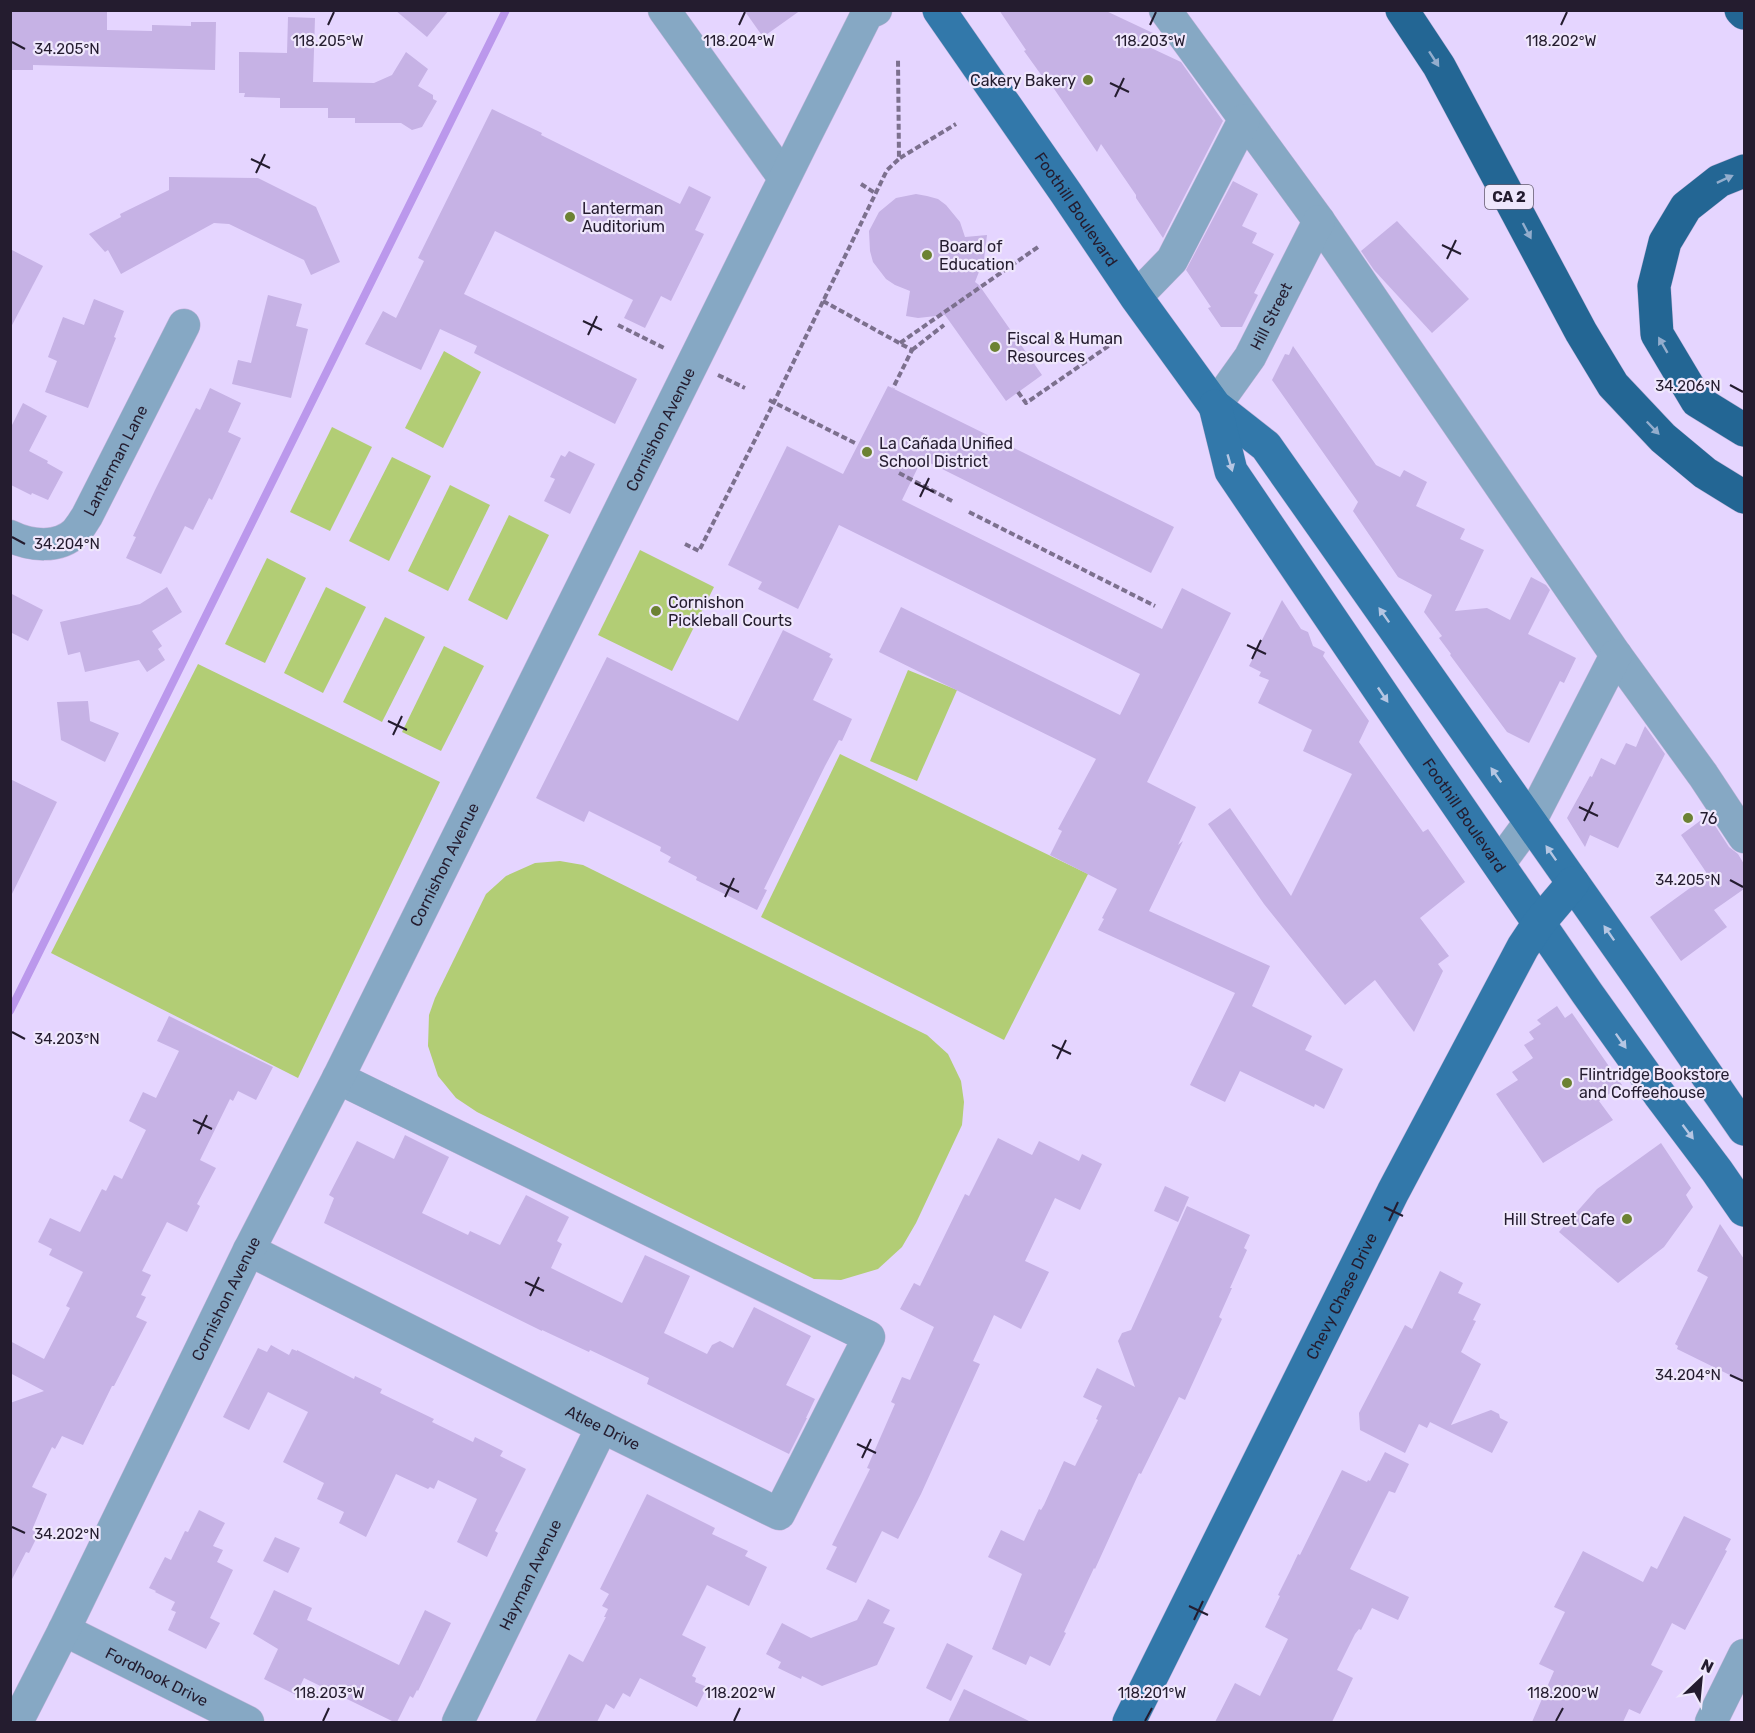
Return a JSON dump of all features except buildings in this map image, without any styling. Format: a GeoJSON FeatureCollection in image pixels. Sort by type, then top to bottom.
{"type":"FeatureCollection","features":[{"type":"Feature","properties":{"kind":"highway","name":"CA 2"},"geometry":{"type":"LineString","coordinates":[[1402,10],[1439,66],[1581,332],[1613,386],[1663,438],[1705,472],[1744,497]]}},
{"type":"Feature","properties":{"kind":"highway"},"geometry":{"type":"LineString","coordinates":[[1744,171],[1719,181],[1686,207],[1665,242],[1654,286],[1657,334],[1696,401],[1744,430]]}},
{"type":"Feature","properties":{"kind":"main road","name":"Foothill Boulevard"},"geometry":{"type":"LineString","coordinates":[[939,10],[1060,183],[1136,297],[1215,406],[1266,446],[1744,1129]]}},
{"type":"Feature","properties":{"kind":"main road","name":"Foothill Boulevard"},"geometry":{"type":"LineString","coordinates":[[1215,406],[1231,471],[1539,923],[1744,1210]]}},
{"type":"Feature","properties":{"kind":"main road","name":"Chevy Chase Drive"},"geometry":{"type":"LineString","coordinates":[[1129,1722],[1393,1192],[1523,947],[1539,923],[1573,883]]}},
{"type":"Feature","properties":{"kind":"main road"},"geometry":{"type":"LineString","coordinates":[[1717,1170],[1744,1142]]}},
{"type":"Feature","properties":{"kind":"street"},"geometry":{"type":"LineString","coordinates":[[664,10],[784,178]]}},
{"type":"Feature","properties":{"kind":"street","name":"Cornishon Avenue"},"geometry":{"type":"LineString","coordinates":[[17,1722],[249,1250],[338,1078],[784,178],[867,14],[876,10]]}},
{"type":"Feature","properties":{"kind":"street"},"geometry":{"type":"LineString","coordinates":[[1165,10],[1318,220],[1616,656],[1703,775],[1744,837]]}},
{"type":"Feature","properties":{"kind":"street"},"geometry":{"type":"LineString","coordinates":[[1136,297],[1172,260],[1245,120]]}},
{"type":"Feature","properties":{"kind":"street","name":"Hill Street"},"geometry":{"type":"LineString","coordinates":[[1215,406],[1250,357],[1318,220]]}},
{"type":"Feature","properties":{"kind":"street","name":"Lanterman Lane"},"geometry":{"type":"LineString","coordinates":[[10,536],[37,544],[48,544],[59,542],[75,532],[87,516],[184,325]]}},
{"type":"Feature","properties":{"kind":"street"},"geometry":{"type":"LineString","coordinates":[[1499,864],[1530,822],[1616,656]]}},
{"type":"Feature","properties":{"kind":"street","name":"Atlee Drive"},"geometry":{"type":"LineString","coordinates":[[249,1250],[779,1514],[869,1337],[338,1078]]}},
{"type":"Feature","properties":{"kind":"street","name":"Hayman Avenue"},"geometry":{"type":"LineString","coordinates":[[458,1722],[602,1427]]}},
{"type":"Feature","properties":{"kind":"street","name":"Fordhook Drive"},"geometry":{"type":"LineString","coordinates":[[64,1630],[248,1722]]}},
{"type":"Feature","properties":{"kind":"street"},"geometry":{"type":"LineString","coordinates":[[1711,1722],[1744,1655]]}},
{"type":"Feature","properties":{"kind":"path"},"geometry":{"type":"LineString","coordinates":[[898,59],[899,159]]}},
{"type":"Feature","properties":{"kind":"path"},"geometry":{"type":"LineString","coordinates":[[685,544],[699,551],[771,401],[887,170],[899,159],[956,124]]}},
{"type":"Feature","properties":{"kind":"path"},"geometry":{"type":"LineString","coordinates":[[861,184],[876,193]]}},
{"type":"Feature","properties":{"kind":"path"},"geometry":{"type":"LineString","coordinates":[[900,344],[1038,247]]}},
{"type":"Feature","properties":{"kind":"path"},"geometry":{"type":"LineString","coordinates":[[823,301],[912,350]]}},
{"type":"Feature","properties":{"kind":"path"},"geometry":{"type":"LineString","coordinates":[[618,325],[664,348]]}},
{"type":"Feature","properties":{"kind":"path"},"geometry":{"type":"LineString","coordinates":[[893,388],[912,350],[944,325]]}},
{"type":"Feature","properties":{"kind":"path"},"geometry":{"type":"LineString","coordinates":[[1018,392],[1026,403],[1110,345]]}},
{"type":"Feature","properties":{"kind":"path"},"geometry":{"type":"LineString","coordinates":[[712,372],[746,388]]}},
{"type":"Feature","properties":{"kind":"path"},"geometry":{"type":"LineString","coordinates":[[771,401],[858,444]]}},
{"type":"Feature","properties":{"kind":"path"},"geometry":{"type":"LineString","coordinates":[[899,472],[954,502]]}},
{"type":"Feature","properties":{"kind":"path"},"geometry":{"type":"LineString","coordinates":[[969,512],[1155,606]]}},
{"type":"Feature","properties":{"kind":"green space"},"geometry":{"type":"Polygon","coordinates":[[[444,351],[481,372],[443,448],[405,428],[444,351]]]}},
{"type":"Feature","properties":{"kind":"green space"},"geometry":{"type":"Polygon","coordinates":[[[332,427],[372,447],[330,531],[290,512],[332,427]]]}},
{"type":"Feature","properties":{"kind":"green space"},"geometry":{"type":"Polygon","coordinates":[[[392,457],[431,476],[389,561],[349,541],[392,457]]]}},
{"type":"Feature","properties":{"kind":"green space"},"geometry":{"type":"Polygon","coordinates":[[[450,485],[490,505],[448,591],[408,571],[450,485]]]}},
{"type":"Feature","properties":{"kind":"green space"},"geometry":{"type":"Polygon","coordinates":[[[509,515],[549,535],[507,620],[468,600],[509,515]]]}},
{"type":"Feature","properties":{"kind":"green space","name":"Cornishon Pickleball Courts"},"geometry":{"type":"Polygon","coordinates":[[[640,550],[714,587],[672,671],[598,635],[640,550]]]}},
{"type":"Feature","properties":{"kind":"green space"},"geometry":{"type":"Polygon","coordinates":[[[267,558],[306,578],[265,663],[225,644],[267,558]]]}},
{"type":"Feature","properties":{"kind":"green space"},"geometry":{"type":"Polygon","coordinates":[[[326,587],[366,607],[323,693],[284,673],[326,587]]]}},
{"type":"Feature","properties":{"kind":"green space"},"geometry":{"type":"Polygon","coordinates":[[[385,617],[425,637],[382,722],[343,702],[385,617]]]}},
{"type":"Feature","properties":{"kind":"green space"},"geometry":{"type":"Polygon","coordinates":[[[444,646],[484,666],[441,751],[402,732],[444,646]]]}},
{"type":"Feature","properties":{"kind":"green space"},"geometry":{"type":"Polygon","coordinates":[[[198,664],[440,782],[298,1078],[51,953],[198,664]]]}},
{"type":"Feature","properties":{"kind":"green space"},"geometry":{"type":"Polygon","coordinates":[[[908,670],[957,690],[917,781],[870,761],[908,670]]]}},
{"type":"Feature","properties":{"kind":"green space"},"geometry":{"type":"Polygon","coordinates":[[[840,754],[1088,874],[1004,1040],[761,917],[840,754]]]}},
{"type":"Feature","properties":{"kind":"green space"},"geometry":{"type":"Polygon","coordinates":[[[560,861],[583,865],[927,1035],[948,1054],[961,1081],[964,1102],[962,1125],[916,1223],[902,1247],[878,1269],[841,1280],[814,1279],[477,1112],[456,1098],[438,1076],[428,1046],[429,1015],[435,998],[486,894],[506,876],[535,863],[560,861]]]}},
{"type":"Feature","properties":{"kind":"waterway"},"geometry":{"type":"LineString","coordinates":[[10,1011],[506,10]]}},
{"type":"Feature","properties":{"kind":"place","name":"Cakery Bakery"},"geometry":{"type":"Point","coordinates":[1088,80]}},
{"type":"Feature","properties":{"kind":"place","name":"Lanterman Auditorium"},"geometry":{"type":"Point","coordinates":[570,217]}},
{"type":"Feature","properties":{"kind":"place","name":"Board of Education"},"geometry":{"type":"Point","coordinates":[927,255]}},
{"type":"Feature","properties":{"kind":"place","name":"Fiscal & Human Resources"},"geometry":{"type":"Point","coordinates":[995,347]}},
{"type":"Feature","properties":{"kind":"place","name":"La Cañada Unified School District"},"geometry":{"type":"Point","coordinates":[867,452]}},
{"type":"Feature","properties":{"kind":"place","name":"Cornishon Pickleball Courts"},"geometry":{"type":"Point","coordinates":[656,611]}},
{"type":"Feature","properties":{"kind":"place","name":"76"},"geometry":{"type":"Point","coordinates":[1688,818]}},
{"type":"Feature","properties":{"kind":"place","name":"Flintridge Bookstore and Coffeehouse"},"geometry":{"type":"Point","coordinates":[1567,1083]}},
{"type":"Feature","properties":{"kind":"place","name":"Hill Street Cafe"},"geometry":{"type":"Point","coordinates":[1627,1219]}}]}
